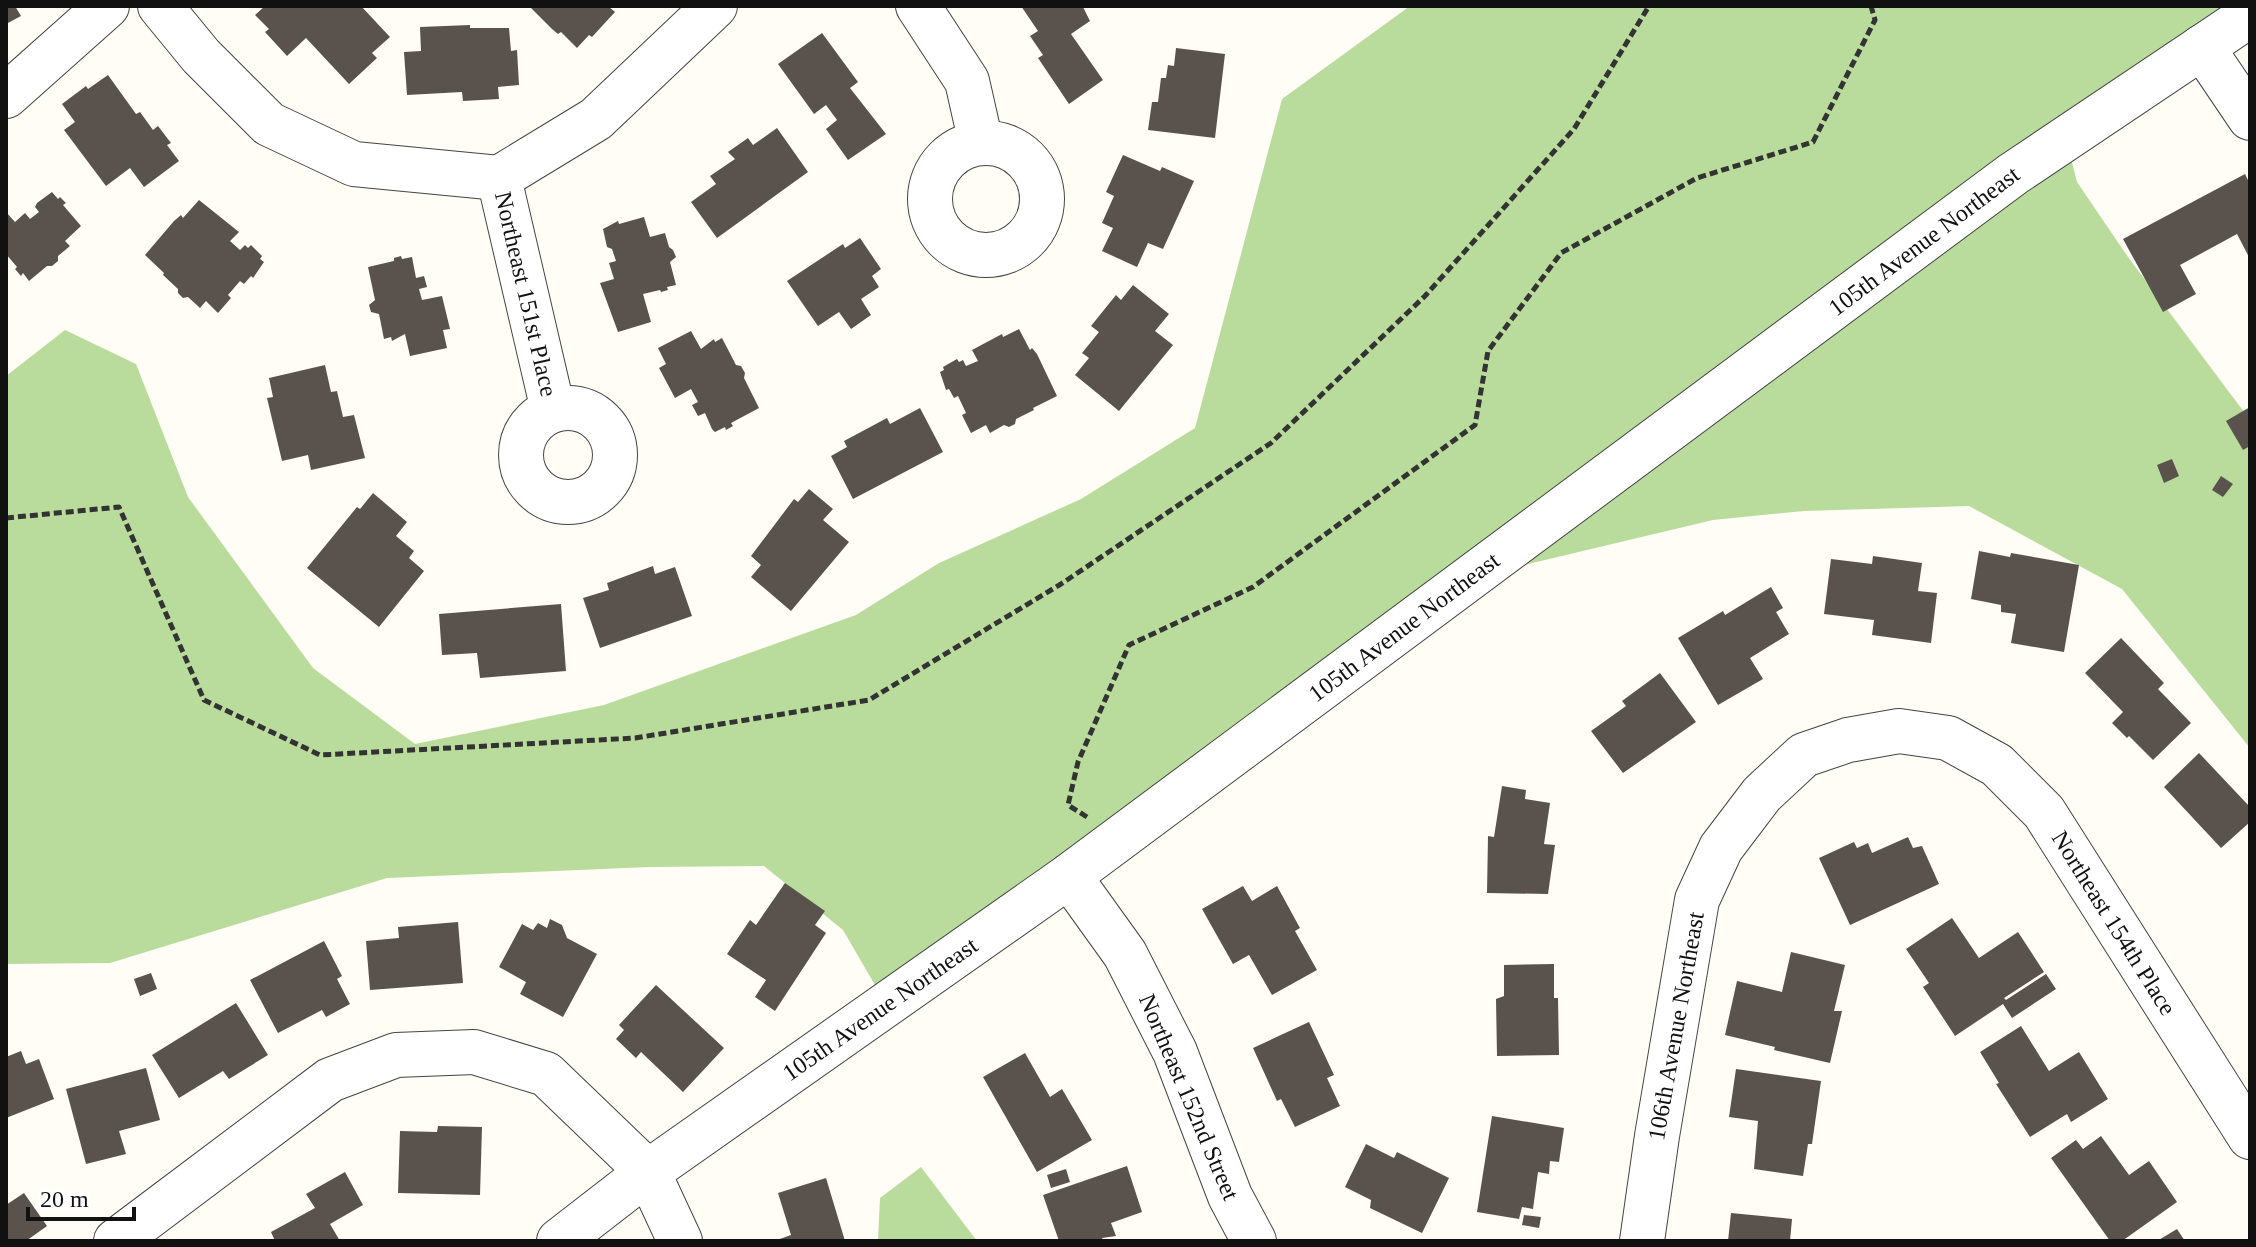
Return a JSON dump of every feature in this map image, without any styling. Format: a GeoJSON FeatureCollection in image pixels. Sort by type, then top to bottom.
{"type":"FeatureCollection","features":[{"type":"Feature","properties":{"kind":"street"},"geometry":{"type":"LineString","coordinates":[[6,96],[107,6]]}},
{"type":"Feature","properties":{"kind":"street"},"geometry":{"type":"LineString","coordinates":[[160,6],[201,56],[269,124],[354,164],[499,178],[596,119],[715,6]]}},
{"type":"Feature","properties":{"kind":"street"},"geometry":{"type":"LineString","coordinates":[[918,6],[967,81],[981,143]]}},
{"type":"Feature","properties":{"kind":"street","name":"105th Avenue Northeast"},"geometry":{"type":"LineString","coordinates":[[559,1241],[648,1172],[1069,876],[2013,174],[2250,15]]}},
{"type":"Feature","properties":{"kind":"street"},"geometry":{"type":"LineString","coordinates":[[2202,47],[2250,118]]}},
{"type":"Feature","properties":{"kind":"street","name":"Northeast 151st Place"},"geometry":{"type":"LineString","coordinates":[[499,178],[553,410]]}},
{"type":"Feature","properties":{"kind":"street","name":"106th Avenue Northeast"},"geometry":{"type":"LineString","coordinates":[[1642,1241],[1697,900],[1721,848],[1762,794],[1804,755],[1848,740],[1899,731],[1948,738]]}},
{"type":"Feature","properties":{"kind":"street","name":"Northeast 154th Place"},"geometry":{"type":"LineString","coordinates":[[1948,738],[1997,765],[2044,812],[2250,1137]]}},
{"type":"Feature","properties":{"kind":"street","name":"Northeast 152nd Street"},"geometry":{"type":"LineString","coordinates":[[1069,876],[1125,954],[1140,982],[1175,1052],[1230,1196],[1254,1241]]}},
{"type":"Feature","properties":{"kind":"street"},"geometry":{"type":"LineString","coordinates":[[116,1241],[330,1080],[396,1055],[474,1052],[546,1074],[648,1172],[680,1241]]}},
{"type":"Feature","properties":{"kind":"path"},"geometry":{"type":"LineString","coordinates":[[6,518],[119,507],[204,700],[320,755],[635,738],[869,700],[1061,584],[1271,443],[1425,296],[1574,129],[1649,6]]}},
{"type":"Feature","properties":{"kind":"path"},"geometry":{"type":"LineString","coordinates":[[1120,838],[1068,805],[1078,762],[1129,645],[1253,587],[1475,425],[1488,351],[1561,253],[1697,178],[1813,142],[1875,20],[1871,6]]}},
{"type":"Feature","properties":{"kind":"green space"},"geometry":{"type":"Polygon","coordinates":[[[1410,6],[2250,6],[2066,139],[2077,182],[2128,257],[2250,420],[2250,748],[2122,589],[1969,506],[1804,511],[1713,520],[1470,578],[886,1004],[843,930],[764,866],[649,867],[387,878],[110,963],[6,964],[6,376],[65,330],[136,364],[188,497],[313,668],[415,744],[604,705],[856,615],[939,563],[1081,499],[1195,428],[1282,99],[1410,6]]]}},
{"type":"Feature","properties":{"kind":"green space"},"geometry":{"type":"Polygon","coordinates":[[[921,1167],[977,1241],[878,1241],[880,1198],[921,1167]]]}},
{"type":"Feature","properties":{"kind":"building"},"geometry":{"type":"Polygon","coordinates":[[[6,6],[15,6],[21,16],[6,24],[6,6]]]}},
{"type":"Feature","properties":{"kind":"building"},"geometry":{"type":"Polygon","coordinates":[[[265,6],[361,6],[390,37],[372,53],[377,58],[349,84],[306,38],[287,56],[265,32],[269,29],[255,15],[265,6]]]}},
{"type":"Feature","properties":{"kind":"building"},"geometry":{"type":"Polygon","coordinates":[[[529,6],[608,6],[615,12],[577,48],[529,6]]]}},
{"type":"Feature","properties":{"kind":"building"},"geometry":{"type":"Polygon","coordinates":[[[1021,6],[1083,7],[1090,21],[1071,34],[1103,80],[1069,104],[1038,58],[1043,55],[1030,36],[1038,31],[1021,6]]]}},
{"type":"Feature","properties":{"kind":"building"},"geometry":{"type":"Polygon","coordinates":[[[470,25],[470,28],[509,28],[511,51],[517,50],[519,85],[498,87],[499,99],[463,101],[462,92],[407,95],[404,52],[421,51],[420,27],[470,25]]]}},
{"type":"Feature","properties":{"kind":"building"},"geometry":{"type":"Polygon","coordinates":[[[822,33],[858,82],[850,88],[886,134],[848,160],[826,129],[837,120],[826,105],[814,114],[778,64],[822,33]]]}},
{"type":"Feature","properties":{"kind":"building"},"geometry":{"type":"Polygon","coordinates":[[[1176,48],[1225,54],[1215,138],[1148,130],[1152,102],[1158,102],[1161,78],[1166,78],[1168,65],[1174,66],[1176,48]]]}},
{"type":"Feature","properties":{"kind":"building"},"geometry":{"type":"Polygon","coordinates":[[[108,75],[136,114],[140,112],[153,130],[158,126],[171,143],[167,145],[179,161],[144,187],[130,168],[106,186],[64,130],[75,122],[62,104],[86,86],[88,89],[108,75]]]}},
{"type":"Feature","properties":{"kind":"building"},"geometry":{"type":"Polygon","coordinates":[[[777,128],[808,172],[717,238],[691,202],[716,184],[710,176],[735,159],[728,152],[748,138],[753,145],[777,128]]]}},
{"type":"Feature","properties":{"kind":"building"},"geometry":{"type":"Polygon","coordinates":[[[1123,155],[1194,181],[1163,249],[1148,243],[1137,267],[1102,251],[1113,228],[1102,223],[1114,196],[1106,192],[1123,155]]]}},
{"type":"Feature","properties":{"kind":"building"},"geometry":{"type":"Polygon","coordinates":[[[2245,174],[2250,184],[2250,259],[2237,234],[2180,265],[2196,294],[2163,312],[2123,239],[2245,174]]]}},
{"type":"Feature","properties":{"kind":"building"},"geometry":{"type":"Polygon","coordinates":[[[52,192],[66,203],[63,205],[81,226],[65,241],[70,246],[58,256],[58,261],[29,281],[15,269],[17,267],[6,254],[6,212],[15,222],[25,213],[30,219],[39,212],[35,207],[37,203],[52,192]]]}},
{"type":"Feature","properties":{"kind":"building"},"geometry":{"type":"Polygon","coordinates":[[[199,200],[239,232],[230,241],[240,250],[245,245],[248,248],[251,245],[264,262],[253,278],[251,276],[244,284],[240,281],[218,313],[206,301],[200,308],[188,297],[183,298],[145,255],[174,221],[181,215],[183,218],[199,200]]]}},
{"type":"Feature","properties":{"kind":"building"},"geometry":{"type":"Polygon","coordinates":[[[644,217],[650,237],[665,233],[673,250],[676,257],[670,262],[676,285],[661,292],[643,294],[651,322],[618,332],[600,283],[614,279],[609,263],[616,261],[612,249],[607,247],[603,229],[618,221],[619,224],[644,217]]]}},
{"type":"Feature","properties":{"kind":"building"},"geometry":{"type":"Polygon","coordinates":[[[860,238],[881,269],[872,276],[879,287],[861,299],[871,315],[851,329],[839,312],[818,326],[787,281],[843,244],[845,248],[860,238]]]}},
{"type":"Feature","properties":{"kind":"building"},"geometry":{"type":"Polygon","coordinates":[[[401,256],[402,259],[412,257],[416,278],[424,276],[427,287],[419,289],[422,300],[442,296],[450,329],[443,330],[447,348],[410,356],[405,334],[392,341],[391,337],[384,339],[379,314],[371,312],[369,305],[375,300],[368,267],[394,261],[394,258],[401,256]]]}},
{"type":"Feature","properties":{"kind":"building"},"geometry":{"type":"Polygon","coordinates":[[[1133,285],[1169,314],[1155,331],[1173,345],[1119,411],[1075,375],[1089,358],[1082,353],[1099,332],[1091,326],[1116,295],[1121,300],[1133,285]]]}},
{"type":"Feature","properties":{"kind":"building"},"geometry":{"type":"Polygon","coordinates":[[[1019,329],[1030,350],[1032,348],[1037,354],[1057,396],[1033,408],[1009,427],[1004,425],[990,433],[986,425],[971,433],[962,415],[966,413],[958,396],[954,398],[949,389],[946,390],[940,372],[957,359],[959,362],[963,360],[966,366],[978,361],[972,350],[1019,329]]]}},
{"type":"Feature","properties":{"kind":"building"},"geometry":{"type":"Polygon","coordinates":[[[691,331],[701,349],[714,339],[715,342],[722,338],[736,365],[741,366],[745,373],[744,378],[759,408],[731,423],[733,426],[726,430],[725,427],[715,432],[705,413],[698,416],[692,405],[698,402],[691,389],[675,398],[659,368],[666,364],[658,348],[691,331]]]}},
{"type":"Feature","properties":{"kind":"building"},"geometry":{"type":"Polygon","coordinates":[[[325,365],[331,392],[337,391],[343,417],[354,415],[365,458],[311,470],[308,455],[282,461],[267,398],[273,397],[269,378],[325,365]]]}},
{"type":"Feature","properties":{"kind":"building"},"geometry":{"type":"Polygon","coordinates":[[[2250,407],[2250,446],[2243,450],[2226,421],[2250,407]]]}},
{"type":"Feature","properties":{"kind":"building"},"geometry":{"type":"Polygon","coordinates":[[[920,408],[943,452],[853,499],[831,456],[847,447],[844,441],[887,418],[890,424],[920,408]]]}},
{"type":"Feature","properties":{"kind":"building"},"geometry":{"type":"Polygon","coordinates":[[[2172,459],[2179,476],[2164,483],[2157,465],[2172,459]]]}},
{"type":"Feature","properties":{"kind":"building"},"geometry":{"type":"Polygon","coordinates":[[[2221,476],[2233,484],[2223,497],[2212,490],[2221,476]]]}},
{"type":"Feature","properties":{"kind":"building"},"geometry":{"type":"Polygon","coordinates":[[[809,489],[833,509],[823,520],[849,542],[791,611],[751,577],[761,565],[751,556],[794,499],[798,502],[809,489]]]}},
{"type":"Feature","properties":{"kind":"building"},"geometry":{"type":"Polygon","coordinates":[[[373,493],[407,522],[396,536],[414,551],[409,558],[424,571],[379,627],[307,568],[357,507],[360,509],[373,493]]]}},
{"type":"Feature","properties":{"kind":"building"},"geometry":{"type":"Polygon","coordinates":[[[1979,551],[2010,557],[2011,553],[2079,565],[2064,652],[2011,643],[2016,614],[2001,612],[2001,605],[1971,599],[1979,551]]]}},
{"type":"Feature","properties":{"kind":"building"},"geometry":{"type":"Polygon","coordinates":[[[1873,556],[1922,563],[1918,591],[1937,593],[1931,643],[1872,635],[1874,620],[1824,614],[1831,559],[1872,564],[1873,556]]]}},
{"type":"Feature","properties":{"kind":"building"},"geometry":{"type":"Polygon","coordinates":[[[653,566],[655,574],[675,567],[692,616],[600,648],[583,598],[609,590],[607,583],[653,566]]]}},
{"type":"Feature","properties":{"kind":"building"},"geometry":{"type":"Polygon","coordinates":[[[1771,587],[1783,608],[1776,612],[1789,634],[1750,658],[1763,679],[1718,705],[1678,638],[1723,611],[1725,615],[1771,587]]]}},
{"type":"Feature","properties":{"kind":"building"},"geometry":{"type":"Polygon","coordinates":[[[561,604],[566,671],[480,678],[477,653],[442,655],[439,614],[561,604]]]}},
{"type":"Feature","properties":{"kind":"building"},"geometry":{"type":"Polygon","coordinates":[[[2121,638],[2164,683],[2158,689],[2191,723],[2153,760],[2112,723],[2123,712],[2085,673],[2121,638]]]}},
{"type":"Feature","properties":{"kind":"building"},"geometry":{"type":"Polygon","coordinates":[[[1660,673],[1696,722],[1623,773],[1591,731],[1626,706],[1622,701],[1660,673]]]}},
{"type":"Feature","properties":{"kind":"building"},"geometry":{"type":"Polygon","coordinates":[[[2199,753],[2250,807],[2250,822],[2221,848],[2164,787],[2199,753]]]}},
{"type":"Feature","properties":{"kind":"building"},"geometry":{"type":"Polygon","coordinates":[[[1502,786],[1526,790],[1525,799],[1550,803],[1544,844],[1555,845],[1548,894],[1487,893],[1488,836],[1494,837],[1502,786]]]}},
{"type":"Feature","properties":{"kind":"building"},"geometry":{"type":"Polygon","coordinates":[[[1908,837],[1913,848],[1922,846],[1939,884],[1850,925],[1819,858],[1854,842],[1857,848],[1868,843],[1872,853],[1908,837]]]}},
{"type":"Feature","properties":{"kind":"building"},"geometry":{"type":"Polygon","coordinates":[[[785,883],[825,911],[815,925],[826,933],[775,1011],[755,997],[766,980],[727,954],[750,920],[756,925],[785,883]]]}},
{"type":"Feature","properties":{"kind":"building"},"geometry":{"type":"Polygon","coordinates":[[[1243,886],[1252,901],[1277,886],[1300,928],[1295,931],[1317,970],[1272,995],[1249,955],[1233,964],[1202,909],[1243,886]]]}},
{"type":"Feature","properties":{"kind":"building"},"geometry":{"type":"Polygon","coordinates":[[[1952,918],[1979,958],[2018,932],[2044,972],[2004,998],[2006,1000],[2046,974],[2056,989],[2012,1018],[2003,1004],[1955,1036],[1923,987],[1929,983],[1906,949],[1952,918]]]}},
{"type":"Feature","properties":{"kind":"building"},"geometry":{"type":"Polygon","coordinates":[[[550,919],[562,925],[567,938],[597,954],[563,1017],[520,994],[526,982],[499,967],[522,924],[533,930],[538,923],[547,928],[550,919]]]}},
{"type":"Feature","properties":{"kind":"building"},"geometry":{"type":"Polygon","coordinates":[[[458,922],[463,983],[370,990],[366,941],[399,938],[398,927],[458,922]]]}},
{"type":"Feature","properties":{"kind":"building"},"geometry":{"type":"Polygon","coordinates":[[[324,941],[342,976],[337,979],[350,1004],[326,1017],[322,1010],[278,1033],[250,980],[324,941]]]}},
{"type":"Feature","properties":{"kind":"building"},"geometry":{"type":"Polygon","coordinates":[[[1791,952],[1845,965],[1834,1011],[1842,1011],[1830,1063],[1725,1035],[1737,981],[1782,992],[1791,952]]]}},
{"type":"Feature","properties":{"kind":"building"},"geometry":{"type":"Polygon","coordinates":[[[1554,964],[1559,1055],[1497,1056],[1496,999],[1504,996],[1504,965],[1554,964]]]}},
{"type":"Feature","properties":{"kind":"building"},"geometry":{"type":"Polygon","coordinates":[[[151,973],[157,989],[140,996],[134,979],[151,973]]]}},
{"type":"Feature","properties":{"kind":"building"},"geometry":{"type":"Polygon","coordinates":[[[656,985],[724,1048],[683,1092],[641,1052],[636,1058],[616,1039],[624,1030],[619,1025],[656,985]]]}},
{"type":"Feature","properties":{"kind":"building"},"geometry":{"type":"Polygon","coordinates":[[[236,1003],[268,1055],[229,1079],[223,1071],[179,1098],[152,1055],[236,1003]]]}},
{"type":"Feature","properties":{"kind":"building"},"geometry":{"type":"Polygon","coordinates":[[[1309,1022],[1334,1075],[1327,1078],[1340,1106],[1295,1127],[1281,1099],[1277,1101],[1253,1048],[1309,1022]]]}},
{"type":"Feature","properties":{"kind":"building"},"geometry":{"type":"Polygon","coordinates":[[[2021,1026],[2049,1071],[2079,1052],[2108,1099],[2071,1122],[2067,1114],[2030,1137],[1996,1084],[1999,1083],[1980,1052],[2021,1026]]]}},
{"type":"Feature","properties":{"kind":"building"},"geometry":{"type":"Polygon","coordinates":[[[21,1051],[26,1064],[39,1059],[54,1099],[6,1118],[6,1057],[21,1051]]]}},
{"type":"Feature","properties":{"kind":"building"},"geometry":{"type":"Polygon","coordinates":[[[1025,1053],[1050,1097],[1062,1089],[1092,1140],[1037,1172],[983,1077],[1025,1053]]]}},
{"type":"Feature","properties":{"kind":"building"},"geometry":{"type":"Polygon","coordinates":[[[146,1068],[160,1120],[119,1131],[126,1154],[86,1164],[66,1089],[146,1068]]]}},
{"type":"Feature","properties":{"kind":"building"},"geometry":{"type":"Polygon","coordinates":[[[1736,1069],[1821,1081],[1812,1144],[1808,1144],[1803,1176],[1754,1169],[1758,1121],[1729,1117],[1736,1069]]]}},
{"type":"Feature","properties":{"kind":"building"},"geometry":{"type":"Polygon","coordinates":[[[1492,1116],[1564,1128],[1559,1162],[1550,1161],[1549,1174],[1538,1172],[1533,1209],[1522,1207],[1519,1219],[1477,1212],[1492,1116]]]}},
{"type":"Feature","properties":{"kind":"building"},"geometry":{"type":"Polygon","coordinates":[[[438,1126],[482,1127],[480,1195],[398,1193],[400,1131],[437,1132],[438,1126]]]}},
{"type":"Feature","properties":{"kind":"building"},"geometry":{"type":"Polygon","coordinates":[[[2101,1136],[2129,1175],[2149,1161],[2177,1202],[2122,1241],[2110,1241],[2051,1158],[2076,1140],[2083,1149],[2101,1136]]]}},
{"type":"Feature","properties":{"kind":"building"},"geometry":{"type":"Polygon","coordinates":[[[1366,1144],[1394,1158],[1397,1152],[1449,1178],[1422,1233],[1370,1208],[1371,1200],[1345,1187],[1366,1144]]]}},
{"type":"Feature","properties":{"kind":"building"},"geometry":{"type":"Polygon","coordinates":[[[1127,1166],[1142,1212],[1111,1223],[1116,1236],[1102,1238],[1103,1241],[1059,1241],[1043,1195],[1127,1166]]]}},
{"type":"Feature","properties":{"kind":"building"},"geometry":{"type":"Polygon","coordinates":[[[1066,1169],[1070,1182],[1051,1188],[1047,1175],[1066,1169]]]}},
{"type":"Feature","properties":{"kind":"building"},"geometry":{"type":"Polygon","coordinates":[[[345,1172],[363,1205],[330,1224],[340,1241],[275,1241],[271,1232],[315,1208],[306,1194],[345,1172]]]}},
{"type":"Feature","properties":{"kind":"building"},"geometry":{"type":"Polygon","coordinates":[[[826,1178],[845,1241],[774,1241],[791,1235],[778,1193],[826,1178]]]}},
{"type":"Feature","properties":{"kind":"building"},"geometry":{"type":"Polygon","coordinates":[[[24,1193],[47,1226],[26,1241],[6,1241],[6,1205],[24,1193]]]}},
{"type":"Feature","properties":{"kind":"building"},"geometry":{"type":"Polygon","coordinates":[[[1731,1213],[1792,1219],[1790,1241],[1728,1241],[1731,1213]]]}},
{"type":"Feature","properties":{"kind":"building"},"geometry":{"type":"Polygon","coordinates":[[[1524,1215],[1541,1217],[1539,1228],[1522,1225],[1524,1215]]]}},
{"type":"Feature","properties":{"kind":"building"},"geometry":{"type":"Polygon","coordinates":[[[2177,1229],[2185,1241],[2157,1241],[2177,1229]]]}}]}
